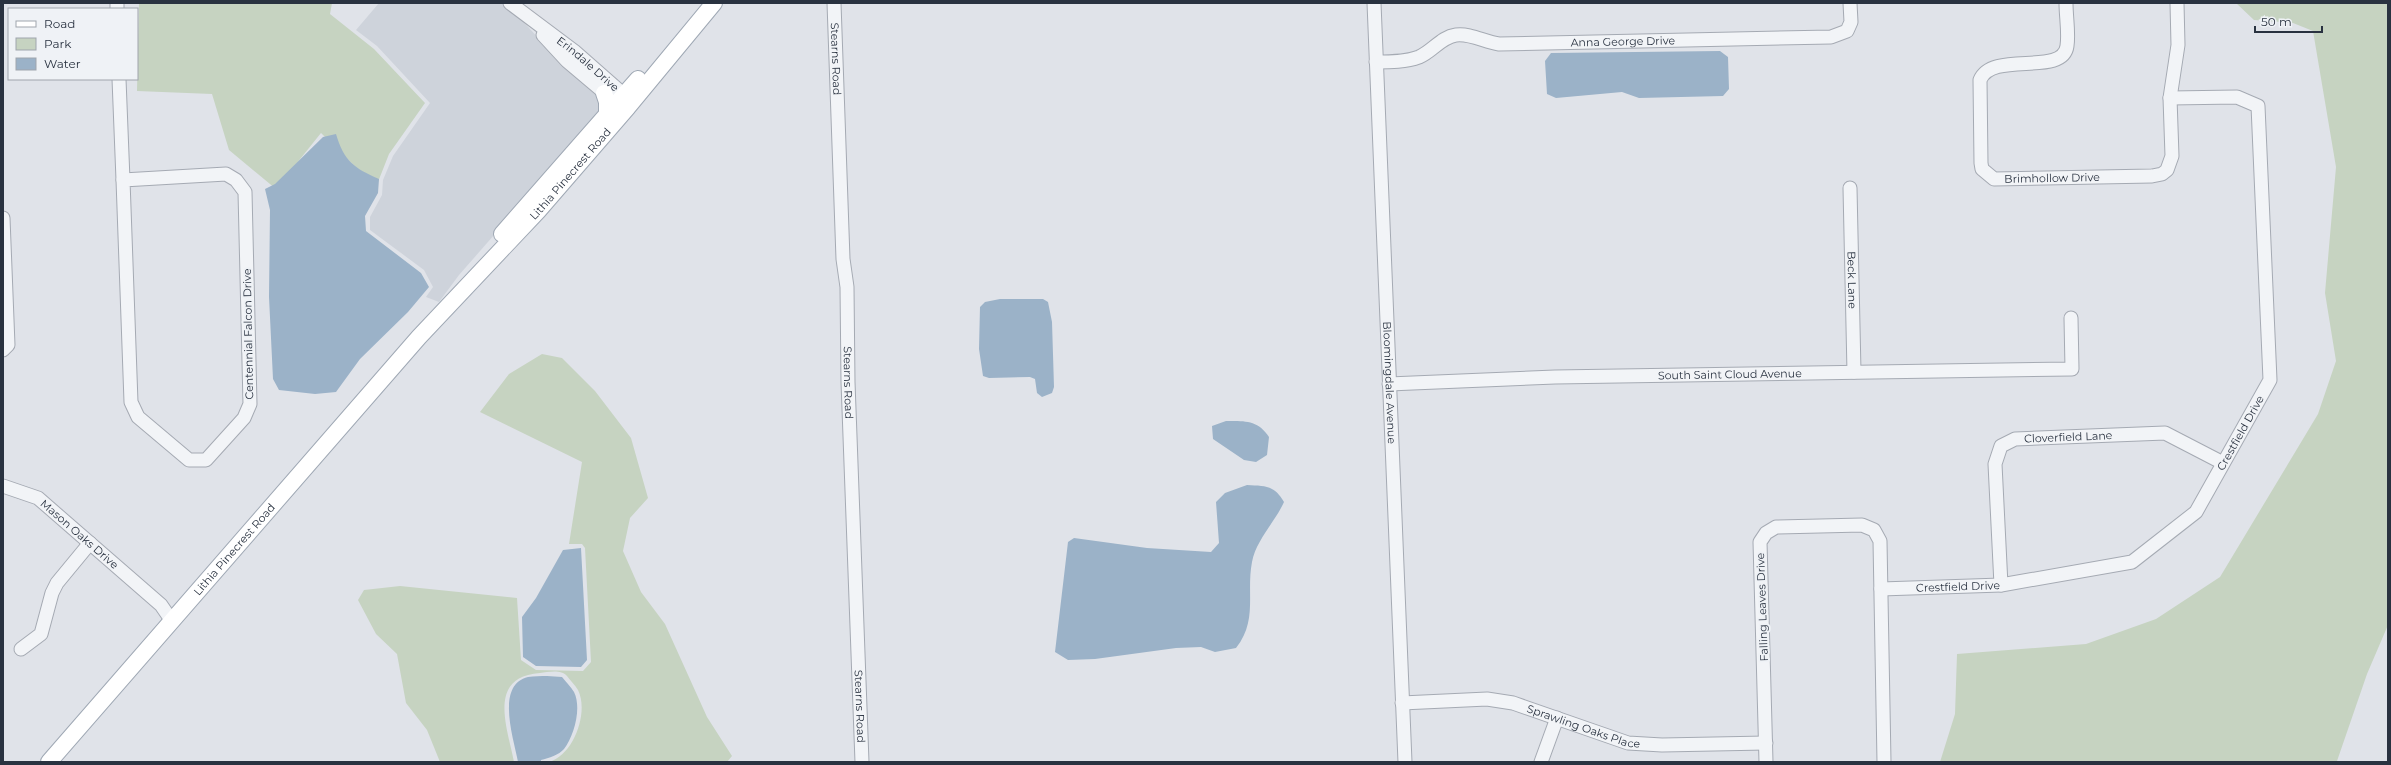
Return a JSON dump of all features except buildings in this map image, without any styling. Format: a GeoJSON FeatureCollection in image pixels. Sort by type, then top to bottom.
{"type":"FeatureCollection","features":[{"type":"Feature","properties":{"kind":"main road","name":"Lithia Pinecrest Road"},"geometry":{"type":"LineString","coordinates":[[419,337],[461,281],[616,102],[706,3]]}},
{"type":"Feature","properties":{"kind":"main road","name":"Lithia Pinecrest Road"},"geometry":{"type":"LineString","coordinates":[[49,762],[419,337],[528,222],[616,102],[714,3]]}},
{"type":"Feature","properties":{"kind":"street","name":"Erindale Drive"},"geometry":{"type":"LineString","coordinates":[[510,3],[566,61],[616,102]]}},
{"type":"Feature","properties":{"kind":"street","name":"Stearns Road"},"geometry":{"type":"LineString","coordinates":[[834,3],[843,259],[847,287],[848,382],[862,762]]}},
{"type":"Feature","properties":{"kind":"street","name":"Bloomingdale Avenue"},"geometry":{"type":"LineString","coordinates":[[1374,3],[1405,762]]}},
{"type":"Feature","properties":{"kind":"street","name":"Anna George Drive"},"geometry":{"type":"LineString","coordinates":[[1376,62],[1396,62],[1419,57],[1444,39],[1456,35],[1468,35],[1499,44],[1831,37],[1846,31],[1851,22],[1850,3]]}},
{"type":"Feature","properties":{"kind":"street","name":"Brimhollow Drive"},"geometry":{"type":"LineString","coordinates":[[2066,3],[2067,47],[2064,54],[2054,60],[1993,67],[1982,75],[1980,80],[1980,163],[1982,169],[1988,176],[2001,181],[2162,174],[2167,170],[2172,156],[2170,98],[2178,45],[2177,3]]}},
{"type":"Feature","properties":{"kind":"street","name":"Erindale Drive"},"geometry":{"type":"LineString","coordinates":[[522,14],[574,51],[616,102]]}},
{"type":"Feature","properties":{"kind":"street","name":"Centennial Falcon Drive"},"geometry":{"type":"LineString","coordinates":[[119,80],[131,402],[138,417],[189,460],[206,460],[244,418],[250,404],[245,192],[236,180],[226,174],[123,180]]}},
{"type":"Feature","properties":{"kind":"street","name":"Crestfield Drive"},"geometry":{"type":"LineString","coordinates":[[1881,590],[2001,585],[2132,562],[2196,512],[2270,380],[2258,106],[2237,97],[2170,98]]}},
{"type":"Feature","properties":{"kind":"street","name":"Beck Lane"},"geometry":{"type":"LineString","coordinates":[[1850,188],[1854,372]]}},
{"type":"Feature","properties":{"kind":"street"},"geometry":{"type":"LineString","coordinates":[[3,218],[8,345],[3,350]]}},
{"type":"Feature","properties":{"kind":"street","name":"South Saint Cloud Avenue"},"geometry":{"type":"LineString","coordinates":[[1389,384],[1555,377],[2072,369],[2071,318]]}},
{"type":"Feature","properties":{"kind":"street","name":"Cloverfield Lane"},"geometry":{"type":"LineString","coordinates":[[2001,585],[1995,464],[2001,446],[2015,439],[2165,433],[2223,463]]}},
{"type":"Feature","properties":{"kind":"street","name":"Mason Oaks Drive"},"geometry":{"type":"LineString","coordinates":[[3,486],[38,498],[161,605],[172,622]]}},
{"type":"Feature","properties":{"kind":"street","name":"Falling Leaves Drive"},"geometry":{"type":"LineString","coordinates":[[1766,762],[1760,542],[1766,533],[1776,527],[1862,525],[1874,530],[1880,541],[1884,762]]}},
{"type":"Feature","properties":{"kind":"street"},"geometry":{"type":"LineString","coordinates":[[20,649],[41,634],[52,594],[57,583],[90,544]]}},
{"type":"Feature","properties":{"kind":"street","name":"Sprawling Oaks Place"},"geometry":{"type":"LineString","coordinates":[[1402,704],[1487,699],[1513,703],[1628,743],[1662,745],[1766,743]]}},
{"type":"Feature","properties":{"kind":"street"},"geometry":{"type":"LineString","coordinates":[[1541,762],[1557,718]]}},
{"type":"Feature","properties":{"kind":"shaded area"},"geometry":{"type":"Polygon","coordinates":[[[379,3],[502,3],[519,17],[562,64],[600,96],[602,112],[459,275],[439,302],[426,297],[433,287],[424,270],[370,230],[370,217],[382,195],[383,180],[393,156],[430,103],[377,46],[356,30],[379,3]]]}},
{"type":"Feature","properties":{"kind":"green space"},"geometry":{"type":"Polygon","coordinates":[[[139,3],[332,3],[330,14],[374,49],[425,103],[389,154],[376,187],[321,133],[276,189],[229,150],[212,94],[137,91],[139,3]]]}},
{"type":"Feature","properties":{"kind":"green space"},"geometry":{"type":"Polygon","coordinates":[[[2236,3],[2388,3],[2388,625],[2367,674],[2337,761],[1940,762],[1955,714],[1957,654],[2086,644],[2156,619],[2220,577],[2318,414],[2336,361],[2325,293],[2336,167],[2313,31],[2293,23],[2254,20],[2236,3]]]}},
{"type":"Feature","properties":{"kind":"green space"},"geometry":{"type":"Polygon","coordinates":[[[542,354],[562,358],[595,391],[631,438],[648,498],[630,518],[623,551],[641,592],[665,624],[707,717],[732,756],[727,762],[549,762],[558,758],[566,751],[572,742],[577,732],[582,710],[581,699],[577,688],[567,676],[561,672],[554,672],[523,676],[513,684],[507,693],[504,706],[505,719],[514,762],[440,762],[427,730],[406,703],[397,654],[376,634],[358,600],[364,590],[400,586],[517,598],[521,660],[536,670],[583,671],[591,662],[585,548],[582,544],[569,544],[582,462],[480,412],[509,374],[542,354]]]}},
{"type":"Feature","properties":{"kind":"water"},"geometry":{"type":"Polygon","coordinates":[[[1720,51],[1728,57],[1729,89],[1723,96],[1639,98],[1622,92],[1556,98],[1547,94],[1545,61],[1551,53],[1720,51]]]}},
{"type":"Feature","properties":{"kind":"water"},"geometry":{"type":"Polygon","coordinates":[[[336,134],[343,151],[351,162],[363,171],[379,179],[378,193],[365,216],[366,231],[421,273],[429,287],[408,312],[360,359],[336,392],[315,394],[279,390],[273,379],[269,297],[270,210],[265,189],[275,184],[323,137],[336,134]]]}},
{"type":"Feature","properties":{"kind":"water"},"geometry":{"type":"Polygon","coordinates":[[[1000,299],[1043,299],[1048,302],[1052,322],[1054,387],[1052,393],[1042,397],[1037,393],[1035,379],[1030,377],[989,378],[983,376],[979,349],[980,307],[985,302],[1000,299]]]}},
{"type":"Feature","properties":{"kind":"water"},"geometry":{"type":"Polygon","coordinates":[[[1226,421],[1256,424],[1265,431],[1269,437],[1267,455],[1256,462],[1244,460],[1213,439],[1212,426],[1226,421]]]}},
{"type":"Feature","properties":{"kind":"water"},"geometry":{"type":"Polygon","coordinates":[[[1247,485],[1273,489],[1284,502],[1257,546],[1254,554],[1250,573],[1249,617],[1243,638],[1236,648],[1215,652],[1201,647],[1176,648],[1095,659],[1068,660],[1055,652],[1068,542],[1074,538],[1147,548],[1211,552],[1219,543],[1216,502],[1225,493],[1247,485]]]}},
{"type":"Feature","properties":{"kind":"water"},"geometry":{"type":"Polygon","coordinates":[[[581,548],[587,660],[581,667],[536,666],[523,657],[522,617],[536,598],[563,550],[581,548]]]}},
{"type":"Feature","properties":{"kind":"water"},"geometry":{"type":"Polygon","coordinates":[[[528,677],[562,677],[574,692],[577,714],[574,729],[568,743],[559,753],[541,760],[541,762],[518,762],[509,714],[509,701],[512,690],[518,682],[528,677]]]}}]}
